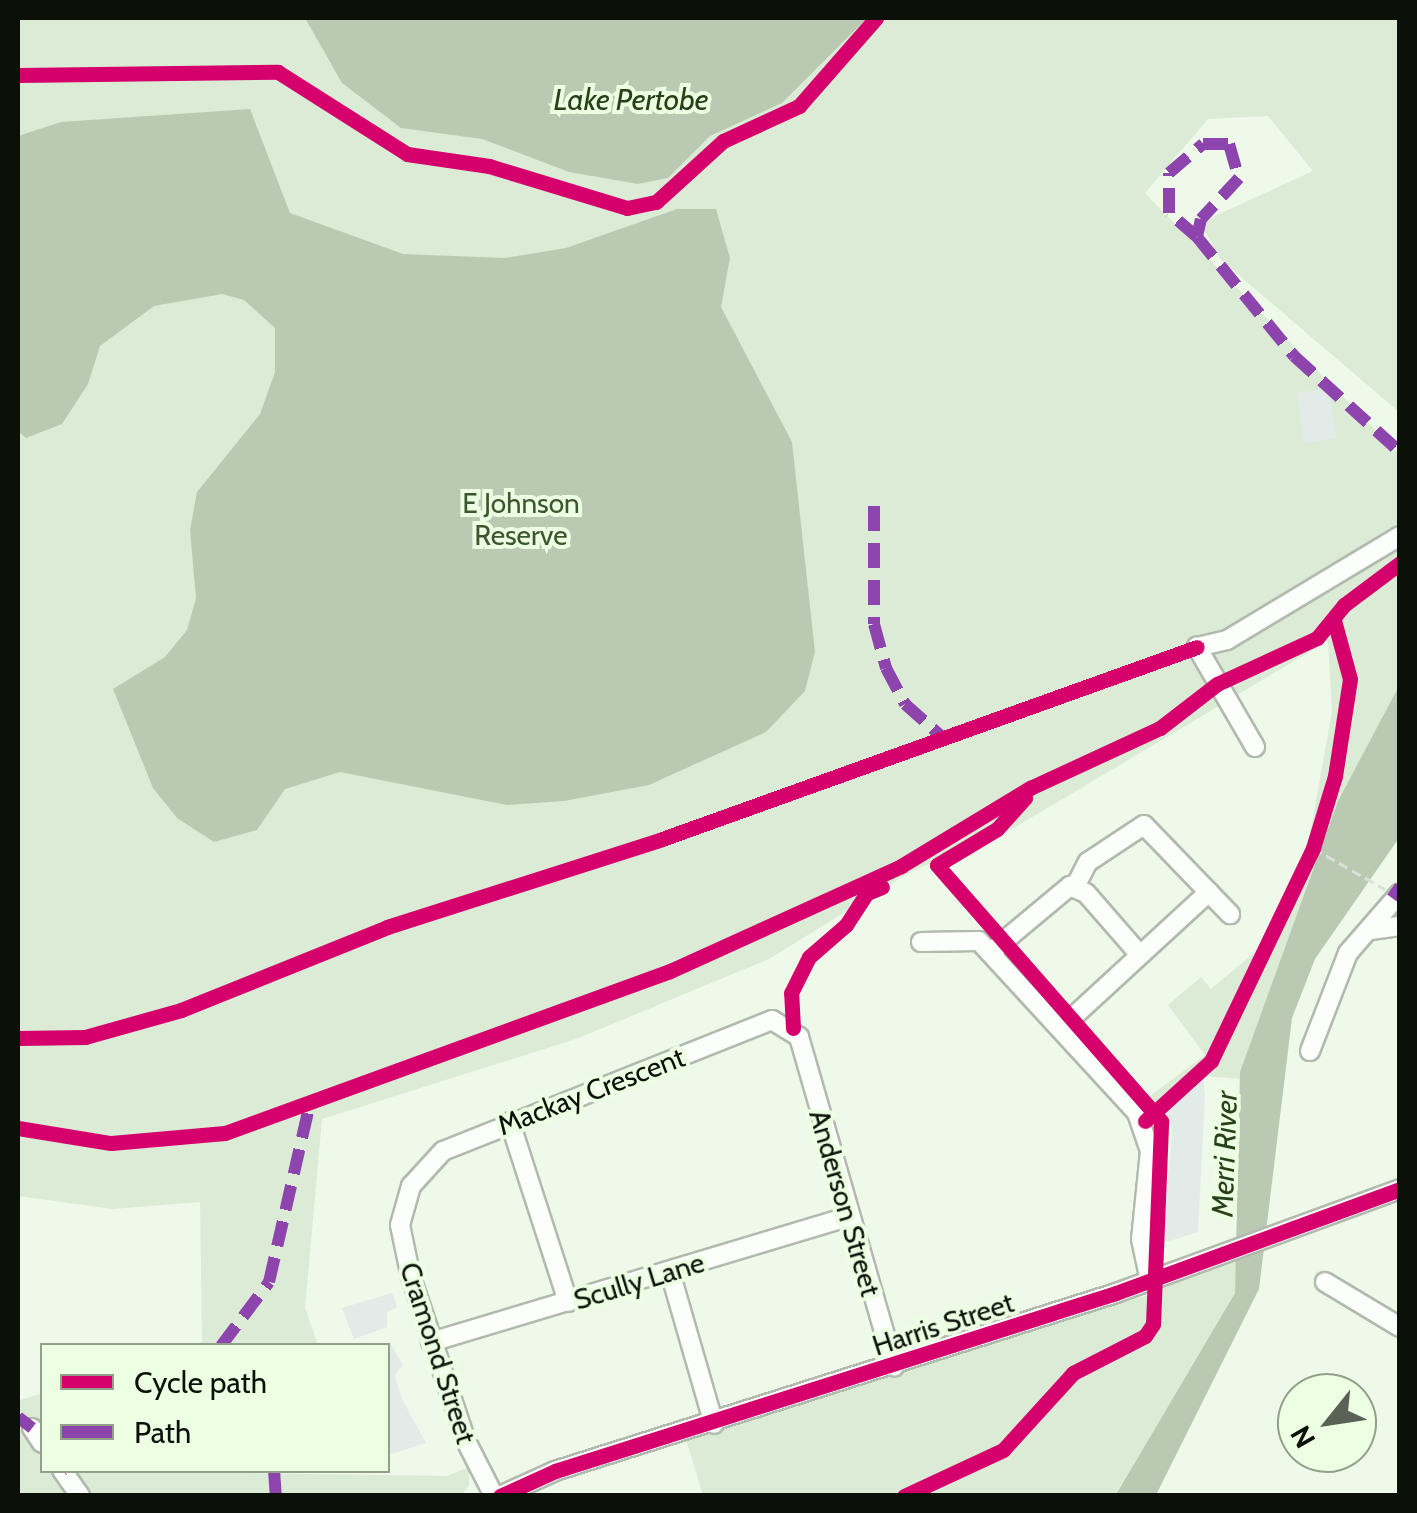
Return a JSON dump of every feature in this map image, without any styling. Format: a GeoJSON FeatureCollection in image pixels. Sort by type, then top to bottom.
{"type":"FeatureCollection","features":[{"type":"Feature","properties":{"kind":"street"},"geometry":{"type":"LineString","coordinates":[[1255,748],[1196,647],[1227,640],[1400,536]]}},
{"type":"Feature","properties":{"kind":"street"},"geometry":{"type":"LineString","coordinates":[[1075,887],[1088,862],[1144,825],[1230,914]]}},
{"type":"Feature","properties":{"kind":"street"},"geometry":{"type":"LineString","coordinates":[[992,952],[1059,890],[1075,887]]}},
{"type":"Feature","properties":{"kind":"street"},"geometry":{"type":"LineString","coordinates":[[1075,887],[1140,955]]}},
{"type":"Feature","properties":{"kind":"street"},"geometry":{"type":"LineString","coordinates":[[1062,1028],[1210,892]]}},
{"type":"Feature","properties":{"kind":"street"},"geometry":{"type":"LineString","coordinates":[[1310,1051],[1337,972],[1396,895]]}},
{"type":"Feature","properties":{"kind":"street"},"geometry":{"type":"LineString","coordinates":[[1371,930],[1400,926]]}},
{"type":"Feature","properties":{"kind":"street"},"geometry":{"type":"LineString","coordinates":[[921,942],[979,940],[1062,1028],[1147,1134],[1142,1239],[1150,1280]]}},
{"type":"Feature","properties":{"kind":"street","name":"Mackay Crescent"},"geometry":{"type":"LineString","coordinates":[[404,1205],[429,1160],[510,1122],[772,1020],[800,1037]]}},
{"type":"Feature","properties":{"kind":"street","name":"Anderson Street"},"geometry":{"type":"LineString","coordinates":[[800,1037],[847,1218],[894,1368]]}},
{"type":"Feature","properties":{"kind":"street"},"geometry":{"type":"LineString","coordinates":[[510,1122],[568,1302]]}},
{"type":"Feature","properties":{"kind":"street","name":"Harris Street"},"geometry":{"type":"LineString","coordinates":[[497,1496],[555,1470],[894,1368],[1400,1189]]}},
{"type":"Feature","properties":{"kind":"street","name":"Cramond Street"},"geometry":{"type":"LineString","coordinates":[[404,1205],[402,1241],[431,1342],[497,1496]]}},
{"type":"Feature","properties":{"kind":"street","name":"Scully Lane"},"geometry":{"type":"LineString","coordinates":[[431,1342],[847,1218]]}},
{"type":"Feature","properties":{"kind":"street"},"geometry":{"type":"LineString","coordinates":[[670,1272],[714,1424]]}},
{"type":"Feature","properties":{"kind":"street"},"geometry":{"type":"LineString","coordinates":[[1324,1282],[1400,1327]]}},
{"type":"Feature","properties":{"kind":"street"},"geometry":{"type":"LineString","coordinates":[[64,1473],[80,1496]]}},
{"type":"Feature","properties":{"kind":"path"},"geometry":{"type":"LineString","coordinates":[[1305,866],[1318,830]]}},
{"type":"Feature","properties":{"kind":"path"},"geometry":{"type":"LineString","coordinates":[[1313,848],[1374,876]]}},
{"type":"Feature","properties":{"kind":"path"},"geometry":{"type":"LineString","coordinates":[[1146,1336],[1153,1324],[1150,1280]]}},
{"type":"Feature","properties":{"kind":"green space","name":"E Johnson Reserve"},"geometry":{"type":"Polygon","coordinates":[[[18,18],[1399,18],[1399,412],[1221,260],[1200,223],[1313,171],[1268,116],[1208,119],[1145,193],[1399,454],[1400,686],[1338,801],[1240,1079],[1203,1076],[1160,1106],[1151,1280],[1238,1245],[1240,1271],[1235,1293],[1115,1495],[703,1495],[684,1433],[1152,1294],[1142,1253],[1143,1124],[1153,1111],[1142,1102],[1205,1055],[1168,1005],[1201,977],[1211,989],[1259,949],[1306,856],[1332,712],[1328,641],[1014,828],[910,872],[769,959],[576,1039],[322,1119],[305,1308],[317,1343],[199,1343],[202,1342],[200,1202],[113,1209],[18,1196],[18,18]]]}},
{"type":"Feature","properties":{"kind":"green space"},"geometry":{"type":"Polygon","coordinates":[[[40,1394],[40,1473],[447,1476],[469,1467],[469,1486],[461,1496],[18,1495],[18,1401],[40,1394]]]}},
{"type":"Feature","properties":{"kind":"water","name":"Lake Pertobe"},"geometry":{"type":"Polygon","coordinates":[[[305,18],[867,18],[782,103],[710,136],[668,178],[638,184],[569,172],[482,139],[401,128],[342,83],[305,18]]]}},
{"type":"Feature","properties":{"kind":"water"},"geometry":{"type":"Polygon","coordinates":[[[250,109],[290,213],[403,254],[505,258],[566,248],[677,209],[716,209],[730,258],[721,307],[792,442],[815,652],[805,691],[766,732],[649,785],[564,801],[507,805],[340,772],[285,789],[257,830],[214,842],[177,818],[153,788],[113,689],[165,657],[187,630],[196,598],[190,530],[197,492],[260,414],[275,372],[275,328],[244,300],[222,294],[154,306],[100,346],[88,384],[62,424],[26,438],[18,431],[18,136],[61,122],[250,109]]]}},
{"type":"Feature","properties":{"kind":"water"},"geometry":{"type":"Polygon","coordinates":[[[1399,686],[1399,838],[1315,959],[1292,1018],[1259,1289],[1156,1495],[1115,1496],[1235,1293],[1240,1072],[1338,801],[1399,686]]]}},
{"type":"Feature","properties":{"kind":"building"},"geometry":{"type":"Polygon","coordinates":[[[1329,388],[1337,438],[1304,444],[1296,393],[1329,388]]]}},
{"type":"Feature","properties":{"kind":"building"},"geometry":{"type":"Polygon","coordinates":[[[1187,1076],[1203,1076],[1205,1095],[1198,1232],[1163,1243],[1172,1131],[1164,1101],[1187,1076]]]}},
{"type":"Feature","properties":{"kind":"building"},"geometry":{"type":"Polygon","coordinates":[[[392,1293],[397,1307],[387,1312],[387,1327],[354,1339],[342,1308],[392,1293]]]}},
{"type":"Feature","properties":{"kind":"building"},"geometry":{"type":"Polygon","coordinates":[[[389,1341],[403,1365],[395,1375],[402,1399],[426,1443],[390,1454],[390,1343],[389,1341]]]}},
{"type":"Feature","properties":{"kind":"marked path"},"geometry":{"type":"LineString","coordinates":[[1197,237],[1169,213],[1169,173],[1203,144],[1229,144],[1239,178],[1201,219],[1197,237],[1294,356],[1400,452]]}},
{"type":"Feature","properties":{"kind":"marked path"},"geometry":{"type":"LineString","coordinates":[[874,506],[874,624],[886,668],[905,704],[941,736]]}},
{"type":"Feature","properties":{"kind":"marked path"},"geometry":{"type":"LineString","coordinates":[[1392,898],[1400,887]]}},
{"type":"Feature","properties":{"kind":"marked path"},"geometry":{"type":"LineString","coordinates":[[223,1343],[269,1282],[309,1107]]}},
{"type":"Feature","properties":{"kind":"marked path"},"geometry":{"type":"LineString","coordinates":[[18,1417],[32,1428]]}},
{"type":"Feature","properties":{"kind":"marked path"},"geometry":{"type":"LineString","coordinates":[[274,1473],[276,1496]]}},
{"type":"Feature","properties":{"kind":"cycle path"},"geometry":{"type":"LineString","coordinates":[[18,75],[278,72],[407,154],[489,166],[627,208],[656,202],[723,141],[799,106],[876,18]]}},
{"type":"Feature","properties":{"kind":"cycle path"},"geometry":{"type":"LineString","coordinates":[[18,1128],[111,1143],[225,1133],[670,971],[901,866],[1030,788],[1160,728],[1217,684],[1317,638],[1344,605],[1400,563]]}},
{"type":"Feature","properties":{"kind":"cycle path"},"geometry":{"type":"LineString","coordinates":[[1145,1121],[1211,1061],[1313,848],[1335,776],[1350,679],[1334,620]]}},
{"type":"Feature","properties":{"kind":"cycle path"},"geometry":{"type":"LineString","coordinates":[[18,1038],[85,1037],[181,1010],[387,927],[662,839],[1197,647]]}},
{"type":"Feature","properties":{"kind":"cycle path"},"geometry":{"type":"LineString","coordinates":[[904,1496],[1003,1450],[1073,1373],[1145,1336],[1153,1324],[1161,1121],[937,865],[997,829],[1025,798]]}},
{"type":"Feature","properties":{"kind":"cycle path"},"geometry":{"type":"LineString","coordinates":[[793,1028],[791,993],[809,957],[846,925],[867,893],[882,887]]}},
{"type":"Feature","properties":{"kind":"cycle path"},"geometry":{"type":"LineString","coordinates":[[500,1496],[555,1471],[1116,1293],[1400,1189]]}},
{"type":"Feature","properties":{"kind":"water label","name":"Merri River"},"geometry":{"type":"Point","coordinates":[1225,1154]}}]}
